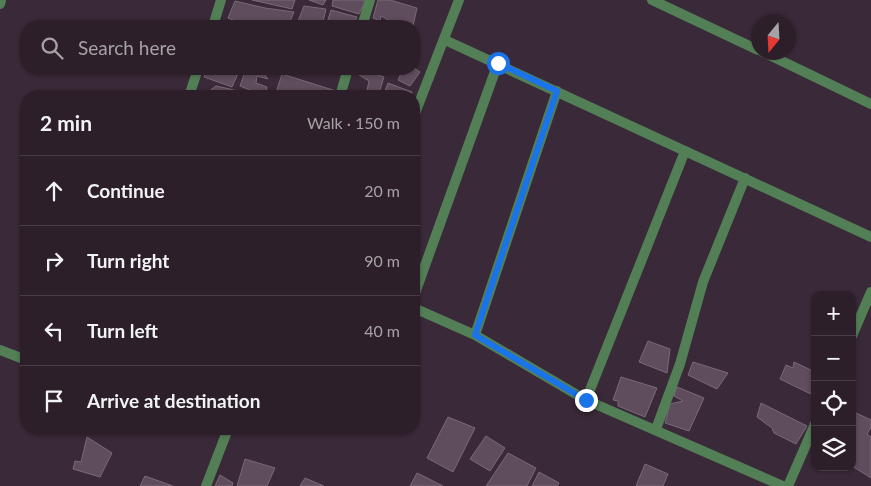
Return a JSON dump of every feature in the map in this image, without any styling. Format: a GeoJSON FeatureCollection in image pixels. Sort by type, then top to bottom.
{"type":"FeatureCollection","features":[{"type":"Feature","properties":{"kind":"street"},"geometry":{"type":"LineString","coordinates":[[0,4],[1,0]]}},
{"type":"Feature","properties":{"kind":"street"},"geometry":{"type":"LineString","coordinates":[[214,20],[222,0]]}},
{"type":"Feature","properties":{"kind":"street"},"geometry":{"type":"LineString","coordinates":[[364,20],[370,0]]}},
{"type":"Feature","properties":{"kind":"street"},"geometry":{"type":"LineString","coordinates":[[420,102],[446,40],[460,0]]}},
{"type":"Feature","properties":{"kind":"street"},"geometry":{"type":"LineString","coordinates":[[652,0],[751,47]]}},
{"type":"Feature","properties":{"kind":"street"},"geometry":{"type":"LineString","coordinates":[[446,40],[871,237]]}},
{"type":"Feature","properties":{"kind":"street"},"geometry":{"type":"LineString","coordinates":[[780,60],[871,104]]}},
{"type":"Feature","properties":{"kind":"street"},"geometry":{"type":"LineString","coordinates":[[420,279],[498,63]]}},
{"type":"Feature","properties":{"kind":"street"},"geometry":{"type":"LineString","coordinates":[[191,90],[196,75]]}},
{"type":"Feature","properties":{"kind":"street"},"geometry":{"type":"LineString","coordinates":[[342,90],[346,75]]}},
{"type":"Feature","properties":{"kind":"street"},"geometry":{"type":"LineString","coordinates":[[475,335],[557,91]]}},
{"type":"Feature","properties":{"kind":"street"},"geometry":{"type":"LineString","coordinates":[[586,400],[685,150]]}},
{"type":"Feature","properties":{"kind":"street"},"geometry":{"type":"LineString","coordinates":[[656,429],[680,364],[703,282],[745,178]]}},
{"type":"Feature","properties":{"kind":"street"},"geometry":{"type":"LineString","coordinates":[[856,327],[871,292]]}},
{"type":"Feature","properties":{"kind":"street"},"geometry":{"type":"LineString","coordinates":[[420,311],[475,335],[586,400],[783,486]]}},
{"type":"Feature","properties":{"kind":"street"},"geometry":{"type":"LineString","coordinates":[[0,350],[20,358]]}},
{"type":"Feature","properties":{"kind":"street"},"geometry":{"type":"LineString","coordinates":[[788,486],[814,426]]}},
{"type":"Feature","properties":{"kind":"street"},"geometry":{"type":"LineString","coordinates":[[206,486],[226,435]]}},
{"type":"Feature","properties":{"kind":"building"},"geometry":{"type":"Polygon","coordinates":[[[252,0],[295,0],[292,9],[252,0]]]}},
{"type":"Feature","properties":{"kind":"building"},"geometry":{"type":"Polygon","coordinates":[[[309,0],[326,0],[323,5],[309,0]]]}},
{"type":"Feature","properties":{"kind":"building"},"geometry":{"type":"Polygon","coordinates":[[[333,0],[366,0],[359,14],[332,6],[333,0]]]}},
{"type":"Feature","properties":{"kind":"building"},"geometry":{"type":"Polygon","coordinates":[[[378,0],[390,0],[417,8],[414,20],[388,20],[381,16],[380,20],[373,18],[378,0]]]}},
{"type":"Feature","properties":{"kind":"building"},"geometry":{"type":"Polygon","coordinates":[[[235,1],[294,12],[291,20],[233,20],[228,18],[235,1]]]}},
{"type":"Feature","properties":{"kind":"building"},"geometry":{"type":"Polygon","coordinates":[[[304,6],[326,9],[323,20],[298,20],[304,6]]]}},
{"type":"Feature","properties":{"kind":"building"},"geometry":{"type":"Polygon","coordinates":[[[331,10],[357,17],[356,20],[328,20],[331,10]]]}},
{"type":"Feature","properties":{"kind":"building"},"geometry":{"type":"Polygon","coordinates":[[[205,75],[237,75],[232,87],[204,77],[205,75]]]}},
{"type":"Feature","properties":{"kind":"building"},"geometry":{"type":"Polygon","coordinates":[[[244,75],[265,75],[268,79],[257,76],[256,83],[267,87],[266,90],[250,90],[240,86],[244,75]]]}},
{"type":"Feature","properties":{"kind":"building"},"geometry":{"type":"Polygon","coordinates":[[[282,75],[285,75],[333,90],[277,90],[282,75]]]}},
{"type":"Feature","properties":{"kind":"building"},"geometry":{"type":"Polygon","coordinates":[[[359,75],[378,75],[384,77],[380,90],[367,90],[369,81],[359,75]]]}},
{"type":"Feature","properties":{"kind":"building"},"geometry":{"type":"Polygon","coordinates":[[[400,75],[418,75],[410,86],[398,80],[400,75]]]}},
{"type":"Feature","properties":{"kind":"building"},"geometry":{"type":"Polygon","coordinates":[[[388,83],[407,90],[385,90],[388,83]]]}},
{"type":"Feature","properties":{"kind":"building"},"geometry":{"type":"Polygon","coordinates":[[[216,86],[233,90],[211,90],[216,86]]]}},
{"type":"Feature","properties":{"kind":"building"},"geometry":{"type":"Polygon","coordinates":[[[648,341],[670,349],[667,373],[639,362],[648,341]]]}},
{"type":"Feature","properties":{"kind":"building"},"geometry":{"type":"Polygon","coordinates":[[[693,362],[728,373],[717,389],[688,375],[693,362]]]}},
{"type":"Feature","properties":{"kind":"building"},"geometry":{"type":"Polygon","coordinates":[[[794,362],[811,370],[811,394],[780,379],[786,365],[793,368],[794,362]]]}},
{"type":"Feature","properties":{"kind":"building"},"geometry":{"type":"Polygon","coordinates":[[[621,377],[657,388],[645,417],[618,406],[618,401],[613,400],[621,377]]]}},
{"type":"Feature","properties":{"kind":"building"},"geometry":{"type":"Polygon","coordinates":[[[677,387],[704,398],[689,431],[665,423],[670,404],[683,401],[674,396],[677,387]]]}},
{"type":"Feature","properties":{"kind":"building"},"geometry":{"type":"Polygon","coordinates":[[[761,403],[807,426],[796,444],[774,433],[772,428],[757,417],[761,403]]]}},
{"type":"Feature","properties":{"kind":"building"},"geometry":{"type":"Polygon","coordinates":[[[856,413],[871,420],[871,427],[867,434],[871,437],[871,478],[856,469],[856,413]]]}},
{"type":"Feature","properties":{"kind":"building"},"geometry":{"type":"Polygon","coordinates":[[[448,417],[475,428],[453,472],[427,458],[448,417]]]}},
{"type":"Feature","properties":{"kind":"building"},"geometry":{"type":"Polygon","coordinates":[[[486,436],[505,448],[490,471],[470,459],[486,436]]]}},
{"type":"Feature","properties":{"kind":"building"},"geometry":{"type":"Polygon","coordinates":[[[87,437],[112,453],[100,477],[73,469],[75,461],[81,462],[87,437]]]}},
{"type":"Feature","properties":{"kind":"building"},"geometry":{"type":"Polygon","coordinates":[[[508,453],[536,468],[527,486],[486,486],[508,453]]]}},
{"type":"Feature","properties":{"kind":"building"},"geometry":{"type":"Polygon","coordinates":[[[245,459],[275,468],[267,486],[237,486],[245,459]]]}},
{"type":"Feature","properties":{"kind":"building"},"geometry":{"type":"Polygon","coordinates":[[[645,464],[668,474],[663,486],[636,486],[645,464]]]}},
{"type":"Feature","properties":{"kind":"building"},"geometry":{"type":"Polygon","coordinates":[[[539,472],[559,483],[557,486],[532,486],[539,472]]]}},
{"type":"Feature","properties":{"kind":"building"},"geometry":{"type":"Polygon","coordinates":[[[417,473],[443,486],[410,486],[417,473]]]}},
{"type":"Feature","properties":{"kind":"building"},"geometry":{"type":"Polygon","coordinates":[[[220,475],[233,483],[232,486],[215,486],[220,475]]]}},
{"type":"Feature","properties":{"kind":"building"},"geometry":{"type":"Polygon","coordinates":[[[145,476],[173,486],[140,486],[145,476]]]}},
{"type":"Feature","properties":{"kind":"building"},"geometry":{"type":"Polygon","coordinates":[[[305,478],[324,486],[300,486],[305,478]]]}},
{"type":"Feature","properties":{"kind":"route"},"geometry":{"type":"LineString","coordinates":[[498,63],[557,91],[475,335],[586,400]]}}]}
